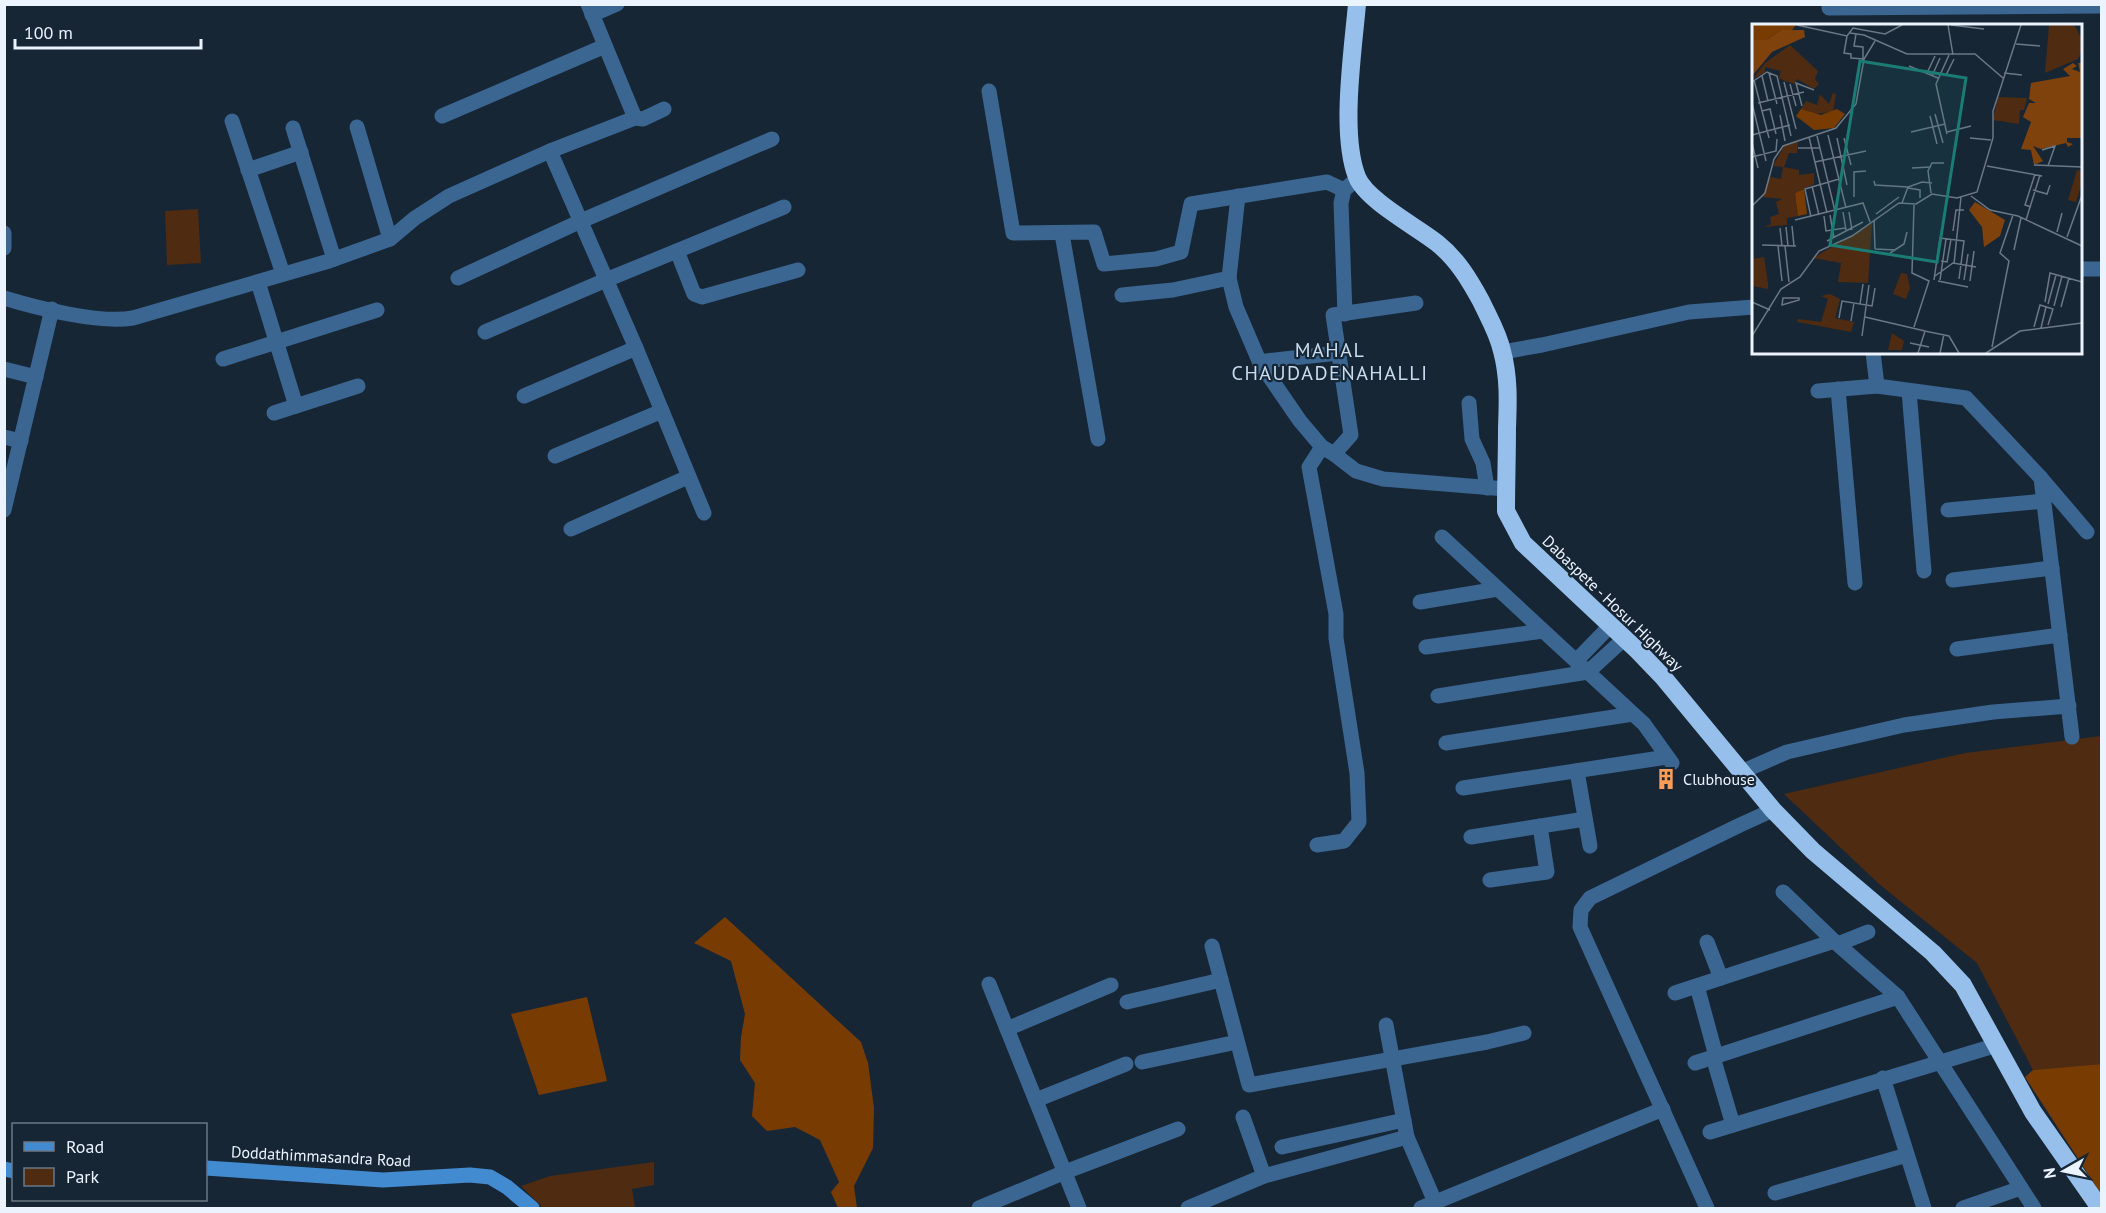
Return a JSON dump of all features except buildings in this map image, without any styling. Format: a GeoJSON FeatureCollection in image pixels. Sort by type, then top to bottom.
{"type":"FeatureCollection","features":[{"type":"Feature","properties":{"kind":"highway"},"geometry":{"type":"LineString","coordinates":[[1351,184],[1348,115],[1357,4]]}},
{"type":"Feature","properties":{"kind":"highway","name":"Dabaspete - Hosur Highway"},"geometry":{"type":"LineString","coordinates":[[1351,184],[1368,191],[1437,243],[1455,261],[1471,283],[1496,330],[1503,352],[1508,382],[1506,510],[1523,543],[1664,677],[1773,810],[1813,851],[1933,953],[1963,985],[2033,1112],[2100,1209]]}},
{"type":"Feature","properties":{"kind":"street"},"geometry":{"type":"LineString","coordinates":[[616,4],[590,10],[635,118]]}},
{"type":"Feature","properties":{"kind":"street"},"geometry":{"type":"LineString","coordinates":[[1829,4],[1829,8],[2102,6]]}},
{"type":"Feature","properties":{"kind":"street"},"geometry":{"type":"LineString","coordinates":[[442,116],[605,46]]}},
{"type":"Feature","properties":{"kind":"street"},"geometry":{"type":"LineString","coordinates":[[989,91],[1013,233],[1094,232],[1104,264],[1156,259],[1181,252],[1191,204],[1327,182],[1351,184],[1341,203],[1345,314]]}},
{"type":"Feature","properties":{"kind":"street"},"geometry":{"type":"LineString","coordinates":[[4,298],[117,321],[258,282],[390,239],[415,218],[449,196],[550,151],[635,118],[643,119],[664,109]]}},
{"type":"Feature","properties":{"kind":"street"},"geometry":{"type":"LineString","coordinates":[[232,121],[283,274]]}},
{"type":"Feature","properties":{"kind":"street"},"geometry":{"type":"LineString","coordinates":[[357,127],[390,239]]}},
{"type":"Feature","properties":{"kind":"street"},"geometry":{"type":"LineString","coordinates":[[293,128],[334,259]]}},
{"type":"Feature","properties":{"kind":"street"},"geometry":{"type":"LineString","coordinates":[[458,278],[581,221],[772,139]]}},
{"type":"Feature","properties":{"kind":"street"},"geometry":{"type":"LineString","coordinates":[[550,151],[636,348],[704,513]]}},
{"type":"Feature","properties":{"kind":"street"},"geometry":{"type":"LineString","coordinates":[[248,170],[301,152]]}},
{"type":"Feature","properties":{"kind":"street"},"geometry":{"type":"LineString","coordinates":[[1238,196],[1229,279],[1236,307],[1260,363],[1300,421],[1328,450],[1356,471],[1383,479],[1506,489]]}},
{"type":"Feature","properties":{"kind":"street"},"geometry":{"type":"LineString","coordinates":[[484,332],[784,207]]}},
{"type":"Feature","properties":{"kind":"street"},"geometry":{"type":"LineString","coordinates":[[4,233],[4,248]]}},
{"type":"Feature","properties":{"kind":"street"},"geometry":{"type":"LineString","coordinates":[[1062,234],[1098,439]]}},
{"type":"Feature","properties":{"kind":"street"},"geometry":{"type":"LineString","coordinates":[[677,251],[694,294],[702,297],[798,270]]}},
{"type":"Feature","properties":{"kind":"street"},"geometry":{"type":"LineString","coordinates":[[2082,269],[2102,269]]}},
{"type":"Feature","properties":{"kind":"street"},"geometry":{"type":"LineString","coordinates":[[1122,295],[1173,290],[1229,279]]}},
{"type":"Feature","properties":{"kind":"street"},"geometry":{"type":"LineString","coordinates":[[258,282],[296,406]]}},
{"type":"Feature","properties":{"kind":"street"},"geometry":{"type":"LineString","coordinates":[[1317,845],[1344,841],[1359,822],[1357,773],[1336,638],[1336,614],[1310,467],[1328,450],[1351,435],[1333,315],[1416,303]]}},
{"type":"Feature","properties":{"kind":"street"},"geometry":{"type":"LineString","coordinates":[[1503,352],[1689,312],[1752,307]]}},
{"type":"Feature","properties":{"kind":"street"},"geometry":{"type":"LineString","coordinates":[[5,505],[52,309]]}},
{"type":"Feature","properties":{"kind":"street"},"geometry":{"type":"LineString","coordinates":[[223,358],[377,310]]}},
{"type":"Feature","properties":{"kind":"street"},"geometry":{"type":"LineString","coordinates":[[524,396],[636,348]]}},
{"type":"Feature","properties":{"kind":"street"},"geometry":{"type":"LineString","coordinates":[[1260,363],[1338,353]]}},
{"type":"Feature","properties":{"kind":"street"},"geometry":{"type":"LineString","coordinates":[[1873,354],[1877,386]]}},
{"type":"Feature","properties":{"kind":"street"},"geometry":{"type":"LineString","coordinates":[[4,369],[36,377]]}},
{"type":"Feature","properties":{"kind":"street"},"geometry":{"type":"LineString","coordinates":[[274,413],[358,386]]}},
{"type":"Feature","properties":{"kind":"street"},"geometry":{"type":"LineString","coordinates":[[1818,391],[1877,386],[1966,398],[2041,478],[2087,532]]}},
{"type":"Feature","properties":{"kind":"street"},"geometry":{"type":"LineString","coordinates":[[1838,389],[1855,583]]}},
{"type":"Feature","properties":{"kind":"street"},"geometry":{"type":"LineString","coordinates":[[1909,391],[1924,571]]}},
{"type":"Feature","properties":{"kind":"street"},"geometry":{"type":"LineString","coordinates":[[1470,403],[1472,439],[1482,463],[1487,488]]}},
{"type":"Feature","properties":{"kind":"street"},"geometry":{"type":"LineString","coordinates":[[555,456],[662,411]]}},
{"type":"Feature","properties":{"kind":"street"},"geometry":{"type":"LineString","coordinates":[[4,437],[21,441]]}},
{"type":"Feature","properties":{"kind":"street"},"geometry":{"type":"LineString","coordinates":[[571,529],[688,477]]}},
{"type":"Feature","properties":{"kind":"street"},"geometry":{"type":"LineString","coordinates":[[2041,478],[2072,737]]}},
{"type":"Feature","properties":{"kind":"street"},"geometry":{"type":"LineString","coordinates":[[1948,510],[2044,501]]}},
{"type":"Feature","properties":{"kind":"street"},"geometry":{"type":"LineString","coordinates":[[1442,537],[1644,724],[1669,760],[1463,788]]}},
{"type":"Feature","properties":{"kind":"street"},"geometry":{"type":"LineString","coordinates":[[1953,580],[2052,568]]}},
{"type":"Feature","properties":{"kind":"street"},"geometry":{"type":"LineString","coordinates":[[1420,602],[1498,589]]}},
{"type":"Feature","properties":{"kind":"street"},"geometry":{"type":"LineString","coordinates":[[1576,661],[1611,625]]}},
{"type":"Feature","properties":{"kind":"street"},"geometry":{"type":"LineString","coordinates":[[1426,647],[1544,631]]}},
{"type":"Feature","properties":{"kind":"street"},"geometry":{"type":"LineString","coordinates":[[1957,649],[2060,635]]}},
{"type":"Feature","properties":{"kind":"street"},"geometry":{"type":"LineString","coordinates":[[1438,696],[1588,672],[1625,638]]}},
{"type":"Feature","properties":{"kind":"street"},"geometry":{"type":"LineString","coordinates":[[1742,772],[1787,752],[1905,724],[1993,712],[2069,706]]}},
{"type":"Feature","properties":{"kind":"street"},"geometry":{"type":"LineString","coordinates":[[1446,742],[1633,714]]}},
{"type":"Feature","properties":{"kind":"street"},"geometry":{"type":"LineString","coordinates":[[1577,771],[1590,846]]}},
{"type":"Feature","properties":{"kind":"street"},"geometry":{"type":"LineString","coordinates":[[1707,1209],[1664,1109],[1580,927],[1581,910],[1590,898],[1773,810]]}},
{"type":"Feature","properties":{"kind":"street"},"geometry":{"type":"LineString","coordinates":[[1471,837],[1585,819]]}},
{"type":"Feature","properties":{"kind":"street"},"geometry":{"type":"LineString","coordinates":[[1490,880],[1547,872],[1540,826]]}},
{"type":"Feature","properties":{"kind":"street"},"geometry":{"type":"LineString","coordinates":[[1783,892],[1898,997],[2034,1209]]}},
{"type":"Feature","properties":{"kind":"street"},"geometry":{"type":"LineString","coordinates":[[1676,993],[1868,932]]}},
{"type":"Feature","properties":{"kind":"street"},"geometry":{"type":"LineString","coordinates":[[1707,942],[1721,978]]}},
{"type":"Feature","properties":{"kind":"street"},"geometry":{"type":"LineString","coordinates":[[1212,946],[1249,1085],[1487,1042],[1524,1033]]}},
{"type":"Feature","properties":{"kind":"street"},"geometry":{"type":"LineString","coordinates":[[1127,1002],[1221,980]]}},
{"type":"Feature","properties":{"kind":"street"},"geometry":{"type":"LineString","coordinates":[[989,984],[1079,1209]]}},
{"type":"Feature","properties":{"kind":"street"},"geometry":{"type":"LineString","coordinates":[[1007,1029],[1111,985]]}},
{"type":"Feature","properties":{"kind":"street"},"geometry":{"type":"LineString","coordinates":[[1696,986],[1733,1125]]}},
{"type":"Feature","properties":{"kind":"street"},"geometry":{"type":"LineString","coordinates":[[1695,1063],[1898,997]]}},
{"type":"Feature","properties":{"kind":"street"},"geometry":{"type":"LineString","coordinates":[[1386,1025],[1407,1137],[1428,1205],[1664,1109]]}},
{"type":"Feature","properties":{"kind":"street"},"geometry":{"type":"LineString","coordinates":[[1142,1062],[1237,1042]]}},
{"type":"Feature","properties":{"kind":"street"},"geometry":{"type":"LineString","coordinates":[[1710,1132],[1997,1045]]}},
{"type":"Feature","properties":{"kind":"street"},"geometry":{"type":"LineString","coordinates":[[1036,1100],[1126,1064]]}},
{"type":"Feature","properties":{"kind":"street"},"geometry":{"type":"LineString","coordinates":[[1883,1078],[1924,1209]]}},
{"type":"Feature","properties":{"kind":"street"},"geometry":{"type":"LineString","coordinates":[[1243,1117],[1264,1176]]}},
{"type":"Feature","properties":{"kind":"street"},"geometry":{"type":"LineString","coordinates":[[1282,1147],[1404,1120]]}},
{"type":"Feature","properties":{"kind":"street"},"geometry":{"type":"LineString","coordinates":[[979,1209],[1065,1172],[1178,1129]]}},
{"type":"Feature","properties":{"kind":"street"},"geometry":{"type":"LineString","coordinates":[[1188,1209],[1264,1176],[1407,1137]]}},
{"type":"Feature","properties":{"kind":"street"},"geometry":{"type":"LineString","coordinates":[[1775,1192],[1907,1155]]}},
{"type":"Feature","properties":{"kind":"street","name":"Doddathimmasandra Road"},"geometry":{"type":"LineString","coordinates":[[207,1168],[383,1180],[470,1175],[490,1177],[507,1187],[532,1209]]}},
{"type":"Feature","properties":{"kind":"street"},"geometry":{"type":"LineString","coordinates":[[1963,1209],[2021,1188]]}},
{"type":"Feature","properties":{"kind":"green space"},"geometry":{"type":"Polygon","coordinates":[[[198,209],[201,263],[167,265],[165,211],[198,209]]]}},
{"type":"Feature","properties":{"kind":"green space"},"geometry":{"type":"Polygon","coordinates":[[[2101,736],[2101,1064],[2033,1070],[1977,963],[1879,884],[1784,794],[1965,753],[2101,736]]]}},
{"type":"Feature","properties":{"kind":"green space"},"geometry":{"type":"Polygon","coordinates":[[[654,1162],[654,1185],[632,1189],[635,1208],[543,1208],[521,1186],[550,1176],[654,1162]]]}},
{"type":"Feature","properties":{"kind":"shaded area"},"geometry":{"type":"Polygon","coordinates":[[[725,917],[861,1042],[868,1063],[874,1108],[873,1148],[854,1186],[857,1208],[838,1208],[831,1192],[839,1182],[820,1140],[795,1127],[767,1131],[752,1116],[755,1083],[740,1060],[745,1014],[731,961],[694,943],[725,917]]]}},
{"type":"Feature","properties":{"kind":"shaded area"},"geometry":{"type":"Polygon","coordinates":[[[587,997],[607,1081],[539,1095],[511,1014],[587,997]]]}},
{"type":"Feature","properties":{"kind":"shaded area"},"geometry":{"type":"Polygon","coordinates":[[[2102,1064],[2101,1194],[2025,1077],[2033,1070],[2102,1064]]]}},
{"type":"Feature","properties":{"kind":"place","name":"Clubhouse"},"geometry":{"type":"Point","coordinates":[1666,779]}},
{"type":"Feature","properties":{"kind":"district","name":"MAHAL CHAUDADENAHALLI"},"geometry":{"type":"Point","coordinates":[1330,362]}}]}
